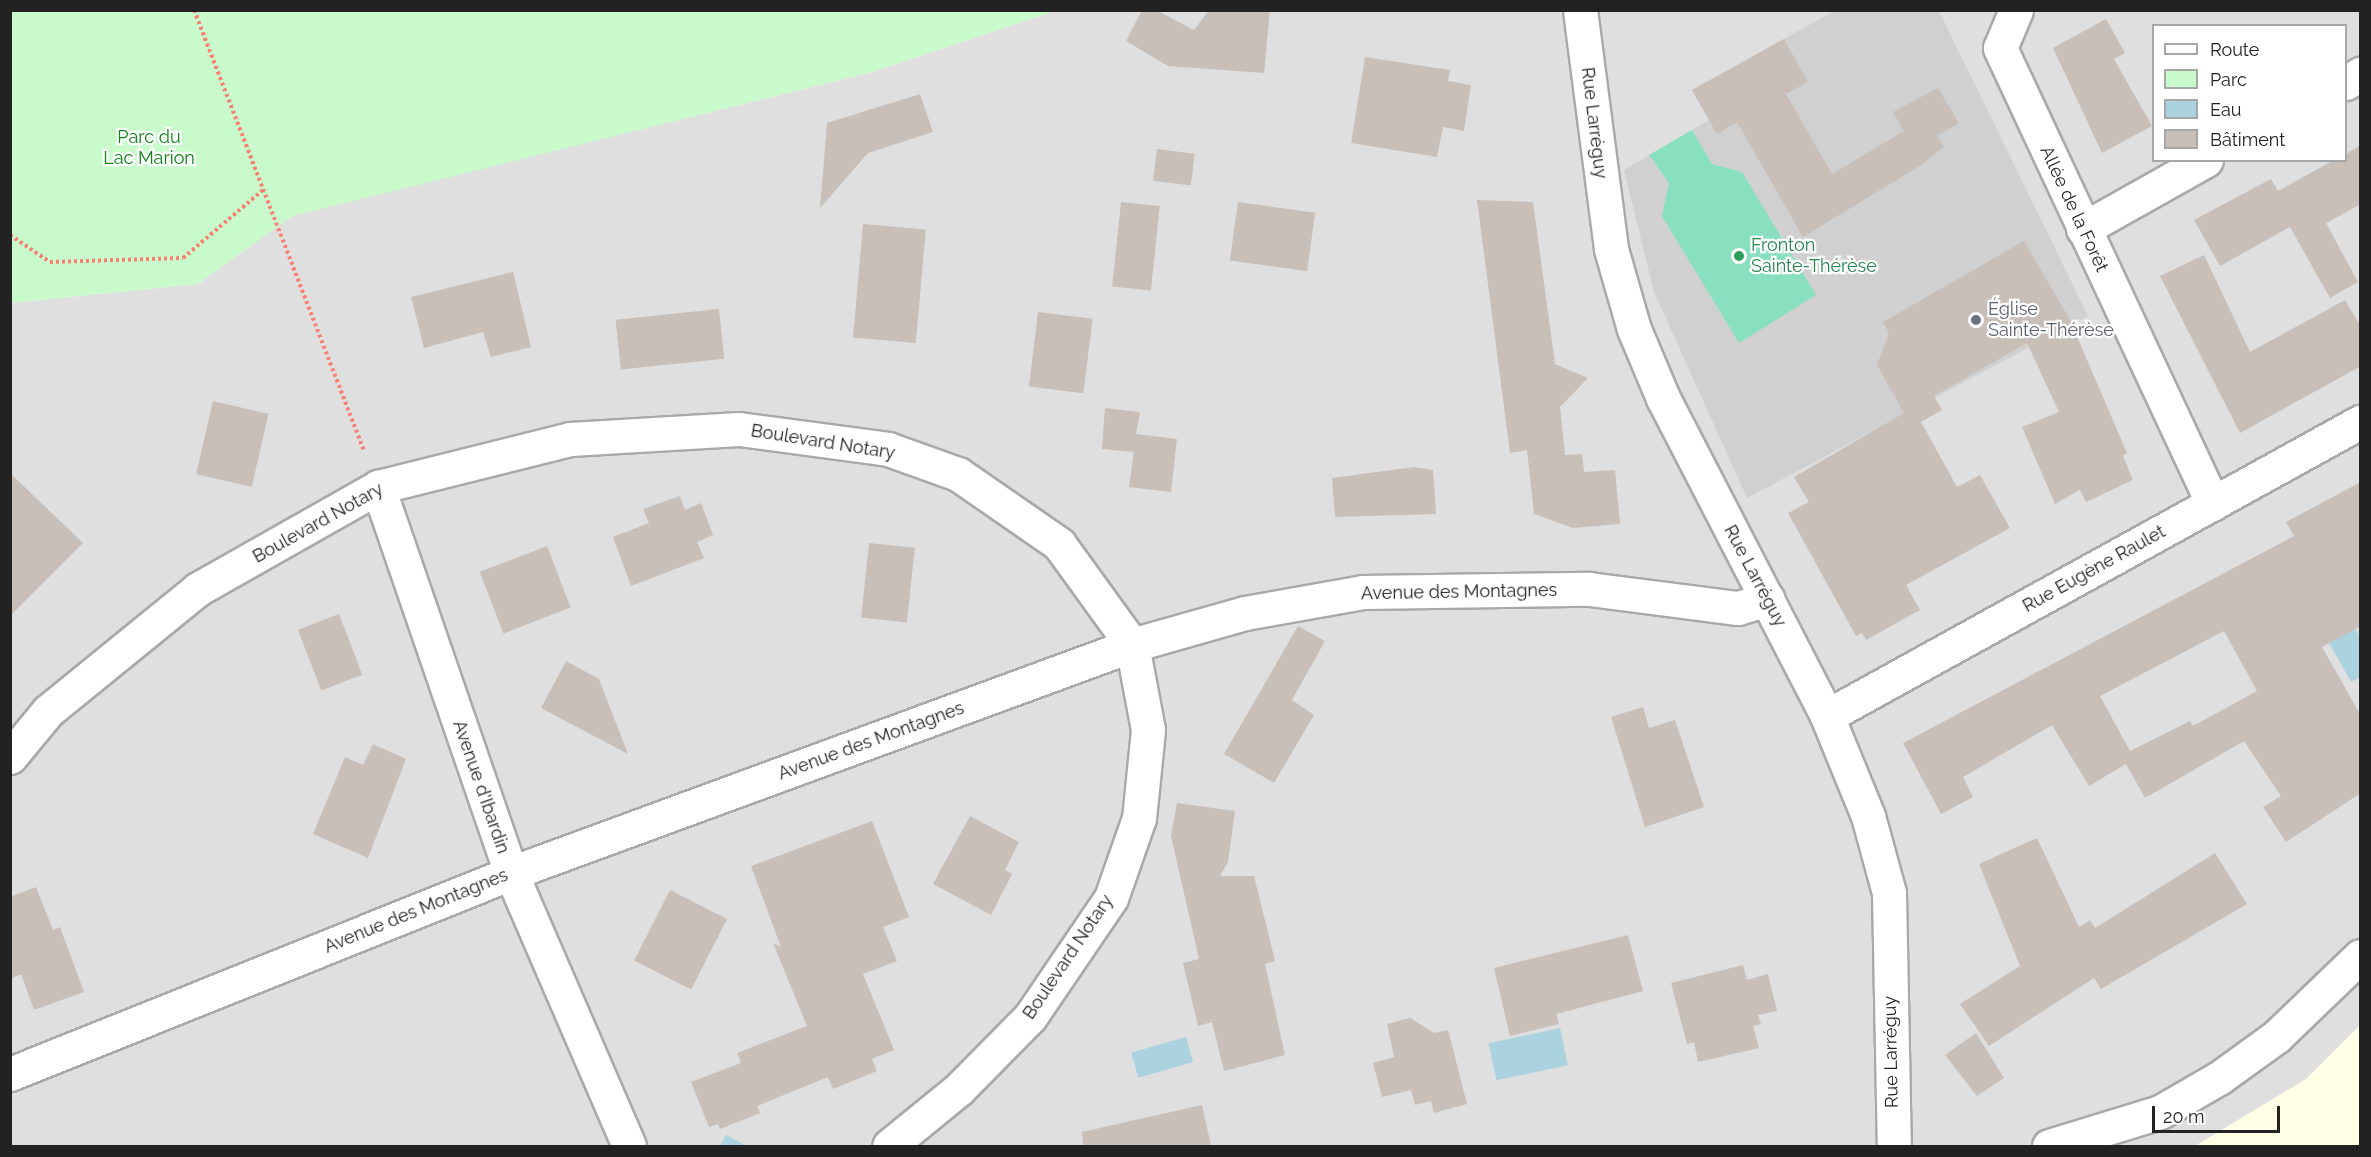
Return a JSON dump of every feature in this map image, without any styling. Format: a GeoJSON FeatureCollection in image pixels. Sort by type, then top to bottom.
{"type":"FeatureCollection","features":[{"type":"Feature","properties":{"kind":"street","name":"Rue Larréguy"},"geometry":{"type":"LineString","coordinates":[[1580,10],[1611,249],[1634,329],[1663,398],[1827,716],[1868,816],[1889,893],[1894,1146]]}},
{"type":"Feature","properties":{"kind":"street","name":"Allée de la Forêt"},"geometry":{"type":"LineString","coordinates":[[2013,12],[2000,48],[2214,504]]}},
{"type":"Feature","properties":{"kind":"street"},"geometry":{"type":"LineString","coordinates":[[2347,82],[2361,74]]}},
{"type":"Feature","properties":{"kind":"street"},"geometry":{"type":"LineString","coordinates":[[2083,229],[2202,162]]}},
{"type":"Feature","properties":{"kind":"street","name":"Rue Eugène Raulet"},"geometry":{"type":"LineString","coordinates":[[1827,716],[2361,422]]}},
{"type":"Feature","properties":{"kind":"street","name":"Boulevard Notary"},"geometry":{"type":"LineString","coordinates":[[10,757],[48,711],[198,590],[378,487],[570,439],[739,429],[888,449],[958,474],[1059,544],[1132,645],[1148,730],[1139,818],[1111,898],[1030,1017],[959,1089],[888,1146]]}},
{"type":"Feature","properties":{"kind":"street","name":"Avenue d'Ibardin"},"geometry":{"type":"LineString","coordinates":[[378,487],[511,873],[629,1146]]}},
{"type":"Feature","properties":{"kind":"street","name":"Avenue des Montagnes"},"geometry":{"type":"LineString","coordinates":[[10,1074],[511,873],[1132,645],[1245,613],[1364,592],[1589,589],[1738,608],[1768,599]]}},
{"type":"Feature","properties":{"kind":"street"},"geometry":{"type":"LineString","coordinates":[[2049,1146],[2160,1112],[2219,1078],[2277,1036],[2361,956]]}},
{"type":"Feature","properties":{"kind":"path"},"geometry":{"type":"LineString","coordinates":[[194,10],[378,487]]}},
{"type":"Feature","properties":{"kind":"path"},"geometry":{"type":"LineString","coordinates":[[10,235],[50,262],[183,258],[263,190]]}},
{"type":"Feature","properties":{"kind":"shaded area"},"geometry":{"type":"Polygon","coordinates":[[[1055,11],[2360,11],[2360,1146],[11,1146],[11,303],[198,284],[292,216],[872,72],[1055,11]]]}},
{"type":"Feature","properties":{"kind":"shaded area"},"geometry":{"type":"Polygon","coordinates":[[[1834,11],[1939,11],[2088,316],[1747,498],[1654,292],[1624,170],[1709,120],[1692,90],[1834,11]]]}},
{"type":"Feature","properties":{"kind":"shaded area"},"geometry":{"type":"Polygon","coordinates":[[[2360,1025],[2360,1146],[2195,1146],[2306,1079],[2360,1025]]]}},
{"type":"Feature","properties":{"kind":"green space","name":"Parc du Lac Marion"},"geometry":{"type":"Polygon","coordinates":[[[11,10],[1055,11],[872,72],[292,216],[198,284],[11,303],[11,10]]]}},
{"type":"Feature","properties":{"kind":"green space","name":"Fronton Sainte-Thérèse"},"geometry":{"type":"Polygon","coordinates":[[[1692,130],[1712,164],[1742,172],[1816,295],[1739,343],[1662,216],[1669,183],[1649,155],[1692,130]]]}},
{"type":"Feature","properties":{"kind":"water"},"geometry":{"type":"Polygon","coordinates":[[[2349,616],[2360,638],[2360,677],[2351,682],[2322,630],[2349,616]]]}},
{"type":"Feature","properties":{"kind":"water"},"geometry":{"type":"Polygon","coordinates":[[[1560,1028],[1568,1065],[1496,1080],[1489,1043],[1560,1028]]]}},
{"type":"Feature","properties":{"kind":"water"},"geometry":{"type":"Polygon","coordinates":[[[1186,1037],[1193,1062],[1138,1078],[1131,1053],[1186,1037]]]}},
{"type":"Feature","properties":{"kind":"water"},"geometry":{"type":"Polygon","coordinates":[[[726,1135],[747,1146],[720,1146],[726,1135]]]}},
{"type":"Feature","properties":{"kind":"building"},"geometry":{"type":"Polygon","coordinates":[[[1142,10],[1156,10],[1194,30],[1209,10],[1270,10],[1264,73],[1168,66],[1126,41],[1142,10]]]}},
{"type":"Feature","properties":{"kind":"building"},"geometry":{"type":"Polygon","coordinates":[[[2106,19],[2125,53],[2114,59],[2152,126],[2102,153],[2053,48],[2106,19]]]}},
{"type":"Feature","properties":{"kind":"building"},"geometry":{"type":"Polygon","coordinates":[[[1784,39],[1808,82],[1786,94],[1832,174],[1904,131],[1893,112],[1938,88],[1959,123],[1937,136],[1944,147],[1918,167],[1803,237],[1737,122],[1717,134],[1692,90],[1784,39]]]}},
{"type":"Feature","properties":{"kind":"building"},"geometry":{"type":"Polygon","coordinates":[[[1365,57],[1450,70],[1448,81],[1471,85],[1464,131],[1443,127],[1437,157],[1351,143],[1365,57]]]}},
{"type":"Feature","properties":{"kind":"building"},"geometry":{"type":"Polygon","coordinates":[[[920,94],[933,132],[868,153],[820,208],[827,123],[920,94]]]}},
{"type":"Feature","properties":{"kind":"building"},"geometry":{"type":"Polygon","coordinates":[[[2361,145],[2361,204],[2326,223],[2358,282],[2330,298],[2290,227],[2220,266],[2194,220],[2271,179],[2278,191],[2330,162],[2347,162],[2347,153],[2361,145]]]}},
{"type":"Feature","properties":{"kind":"building"},"geometry":{"type":"Polygon","coordinates":[[[1157,149],[1195,154],[1191,185],[1153,181],[1157,149]]]}},
{"type":"Feature","properties":{"kind":"building"},"geometry":{"type":"Polygon","coordinates":[[[1477,200],[1533,202],[1555,364],[1588,378],[1560,407],[1565,455],[1582,454],[1584,472],[1615,470],[1620,524],[1573,528],[1534,514],[1527,450],[1510,453],[1477,200]]]}},
{"type":"Feature","properties":{"kind":"building"},"geometry":{"type":"Polygon","coordinates":[[[1121,202],[1160,206],[1151,291],[1112,287],[1121,202]]]}},
{"type":"Feature","properties":{"kind":"building"},"geometry":{"type":"Polygon","coordinates":[[[1238,202],[1315,213],[1307,271],[1230,260],[1238,202]]]}},
{"type":"Feature","properties":{"kind":"building"},"geometry":{"type":"Polygon","coordinates":[[[863,224],[926,229],[916,343],[853,338],[863,224]]]}},
{"type":"Feature","properties":{"kind":"building"},"geometry":{"type":"Polygon","coordinates":[[[2024,241],[2069,318],[2127,453],[2123,456],[2133,480],[2086,502],[2080,490],[2055,504],[2022,427],[2059,412],[2027,343],[1934,396],[1942,410],[1921,422],[1957,487],[1980,475],[2010,528],[1906,585],[1920,610],[1866,640],[1862,633],[1856,636],[1788,513],[1809,502],[1794,477],[1904,413],[1877,365],[1889,333],[1883,322],[2024,241]]]}},
{"type":"Feature","properties":{"kind":"building"},"geometry":{"type":"Polygon","coordinates":[[[2204,255],[2250,352],[2345,300],[2361,327],[2361,366],[2240,433],[2160,276],[2204,255]]]}},
{"type":"Feature","properties":{"kind":"building"},"geometry":{"type":"Polygon","coordinates":[[[513,272],[531,347],[491,357],[483,332],[424,348],[411,297],[513,272]]]}},
{"type":"Feature","properties":{"kind":"building"},"geometry":{"type":"Polygon","coordinates":[[[719,309],[724,359],[621,370],[616,320],[719,309]]]}},
{"type":"Feature","properties":{"kind":"building"},"geometry":{"type":"Polygon","coordinates":[[[1038,312],[1093,319],[1083,393],[1029,386],[1038,312]]]}},
{"type":"Feature","properties":{"kind":"building"},"geometry":{"type":"Polygon","coordinates":[[[213,401],[269,414],[252,487],[196,474],[213,401]]]}},
{"type":"Feature","properties":{"kind":"building"},"geometry":{"type":"Polygon","coordinates":[[[1105,408],[1140,412],[1136,434],[1177,439],[1171,492],[1129,487],[1134,452],[1102,449],[1105,408]]]}},
{"type":"Feature","properties":{"kind":"building"},"geometry":{"type":"Polygon","coordinates":[[[1414,467],[1433,470],[1436,514],[1335,517],[1332,478],[1414,467]]]}},
{"type":"Feature","properties":{"kind":"building"},"geometry":{"type":"Polygon","coordinates":[[[10,473],[83,543],[10,616],[10,473]]]}},
{"type":"Feature","properties":{"kind":"building"},"geometry":{"type":"Polygon","coordinates":[[[2361,482],[2361,626],[2322,647],[2361,716],[2361,793],[2286,842],[2263,807],[2281,796],[2244,741],[2145,798],[2126,764],[2089,786],[2052,725],[1963,777],[1973,797],[1941,814],[1903,743],[2294,536],[2286,522],[2361,482]],[[2224,631],[2100,696],[2130,751],[2190,721],[2193,726],[2257,691],[2224,631]]]}},
{"type":"Feature","properties":{"kind":"building"},"geometry":{"type":"Polygon","coordinates":[[[680,496],[685,510],[701,503],[713,535],[697,542],[704,558],[631,586],[613,537],[649,523],[643,509],[680,496]]]}},
{"type":"Feature","properties":{"kind":"building"},"geometry":{"type":"Polygon","coordinates":[[[869,543],[915,548],[907,622],[861,618],[869,543]]]}},
{"type":"Feature","properties":{"kind":"building"},"geometry":{"type":"Polygon","coordinates":[[[547,546],[571,608],[503,633],[480,572],[547,546]]]}},
{"type":"Feature","properties":{"kind":"building"},"geometry":{"type":"Polygon","coordinates":[[[339,614],[362,675],[321,690],[298,630],[339,614]]]}},
{"type":"Feature","properties":{"kind":"building"},"geometry":{"type":"Polygon","coordinates":[[[1298,626],[1325,641],[1292,700],[1314,715],[1274,783],[1224,754],[1298,626]]]}},
{"type":"Feature","properties":{"kind":"building"},"geometry":{"type":"Polygon","coordinates":[[[566,661],[599,679],[628,754],[541,708],[566,661]]]}},
{"type":"Feature","properties":{"kind":"building"},"geometry":{"type":"Polygon","coordinates":[[[1643,707],[1649,728],[1675,720],[1704,807],[1645,827],[1611,717],[1643,707]]]}},
{"type":"Feature","properties":{"kind":"building"},"geometry":{"type":"Polygon","coordinates":[[[373,744],[406,759],[368,858],[313,834],[345,757],[363,765],[373,744]]]}},
{"type":"Feature","properties":{"kind":"building"},"geometry":{"type":"Polygon","coordinates":[[[1177,803],[1235,811],[1228,862],[1220,876],[1254,876],[1275,961],[1265,964],[1285,1055],[1224,1071],[1212,1022],[1198,1026],[1183,963],[1199,959],[1171,836],[1177,803]]]}},
{"type":"Feature","properties":{"kind":"building"},"geometry":{"type":"Polygon","coordinates":[[[970,816],[1019,842],[1005,870],[1012,874],[991,915],[933,884],[970,816]]]}},
{"type":"Feature","properties":{"kind":"building"},"geometry":{"type":"Polygon","coordinates":[[[872,821],[909,917],[883,927],[897,961],[863,974],[894,1050],[872,1059],[877,1071],[833,1089],[828,1077],[757,1106],[760,1113],[720,1129],[718,1124],[709,1127],[691,1082],[741,1063],[737,1053],[807,1026],[773,943],[781,947],[751,866],[872,821]]]}},
{"type":"Feature","properties":{"kind":"building"},"geometry":{"type":"Polygon","coordinates":[[[2037,838],[2079,927],[2090,920],[2095,928],[2215,853],[2247,904],[2101,989],[2094,978],[1989,1046],[1960,1004],[2020,966],[1979,864],[2037,838]]]}},
{"type":"Feature","properties":{"kind":"building"},"geometry":{"type":"Polygon","coordinates":[[[36,887],[53,930],[60,927],[84,992],[34,1010],[21,974],[10,979],[10,897],[36,887]]]}},
{"type":"Feature","properties":{"kind":"building"},"geometry":{"type":"Polygon","coordinates":[[[670,890],[727,919],[691,989],[634,960],[670,890]]]}},
{"type":"Feature","properties":{"kind":"building"},"geometry":{"type":"Polygon","coordinates":[[[1628,935],[1643,991],[1556,1014],[1559,1024],[1510,1036],[1494,968],[1628,935]]]}},
{"type":"Feature","properties":{"kind":"building"},"geometry":{"type":"Polygon","coordinates":[[[1743,965],[1747,980],[1768,974],[1777,1011],[1758,1015],[1761,1024],[1753,1026],[1759,1048],[1698,1062],[1694,1042],[1687,1044],[1671,983],[1743,965]]]}},
{"type":"Feature","properties":{"kind":"building"},"geometry":{"type":"Polygon","coordinates":[[[1410,1018],[1434,1033],[1448,1030],[1467,1104],[1434,1113],[1431,1101],[1415,1105],[1411,1090],[1382,1097],[1373,1063],[1394,1057],[1387,1024],[1410,1018]]]}},
{"type":"Feature","properties":{"kind":"building"},"geometry":{"type":"Polygon","coordinates":[[[1976,1033],[2004,1078],[1977,1096],[1945,1055],[1976,1033]]]}},
{"type":"Feature","properties":{"kind":"building"},"geometry":{"type":"Polygon","coordinates":[[[1202,1105],[1211,1146],[1083,1146],[1082,1132],[1202,1105]]]}},
{"type":"Feature","properties":{"kind":"place","name":"Fronton Sainte-Thérèse"},"geometry":{"type":"Point","coordinates":[1739,256]}},
{"type":"Feature","properties":{"kind":"place","name":"Église Sainte-Thérèse"},"geometry":{"type":"Point","coordinates":[1976,320]}}]}
